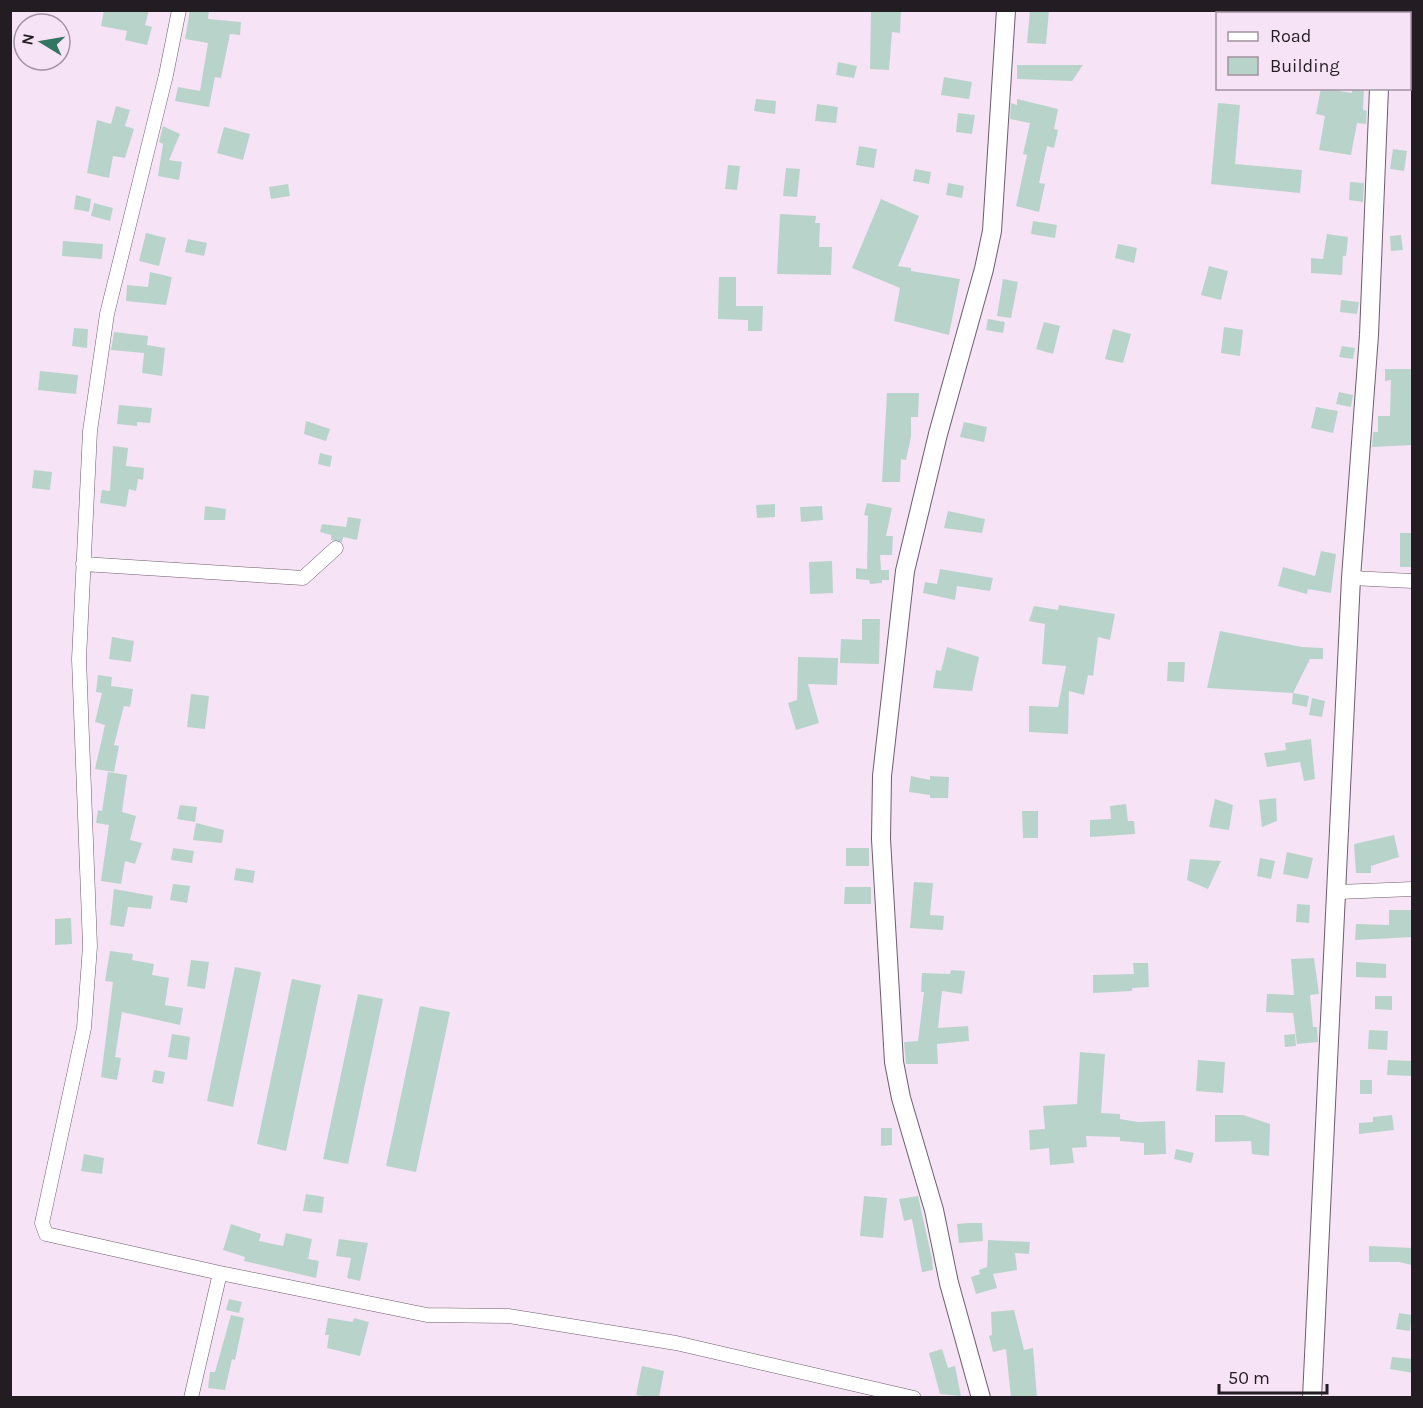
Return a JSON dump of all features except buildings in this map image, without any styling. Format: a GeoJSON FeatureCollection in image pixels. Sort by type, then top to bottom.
{"type":"FeatureCollection","features":[{"type":"Feature","properties":{"kind":"street"},"geometry":{"type":"LineString","coordinates":[[179,10],[166,75],[107,314],[90,431],[79,659],[89,958],[84,1028],[42,1223],[46,1234],[220,1273],[427,1315],[508,1316],[676,1343],[914,1398]]}},
{"type":"Feature","properties":{"kind":"street"},"geometry":{"type":"LineString","coordinates":[[981,1398],[949,1283],[934,1210],[901,1098],[894,1062],[883,885],[882,797],[906,571],[938,434],[984,269],[992,231],[1006,10]]}},
{"type":"Feature","properties":{"kind":"street"},"geometry":{"type":"LineString","coordinates":[[1312,1398],[1352,578],[1369,335],[1379,90]]}},
{"type":"Feature","properties":{"kind":"street"},"geometry":{"type":"LineString","coordinates":[[83,564],[303,578],[336,548]]}},
{"type":"Feature","properties":{"kind":"street"},"geometry":{"type":"LineString","coordinates":[[1352,578],[1413,581]]}},
{"type":"Feature","properties":{"kind":"street"},"geometry":{"type":"LineString","coordinates":[[1338,892],[1413,890]]}},
{"type":"Feature","properties":{"kind":"street"},"geometry":{"type":"LineString","coordinates":[[191,1398],[220,1273]]}}]}
